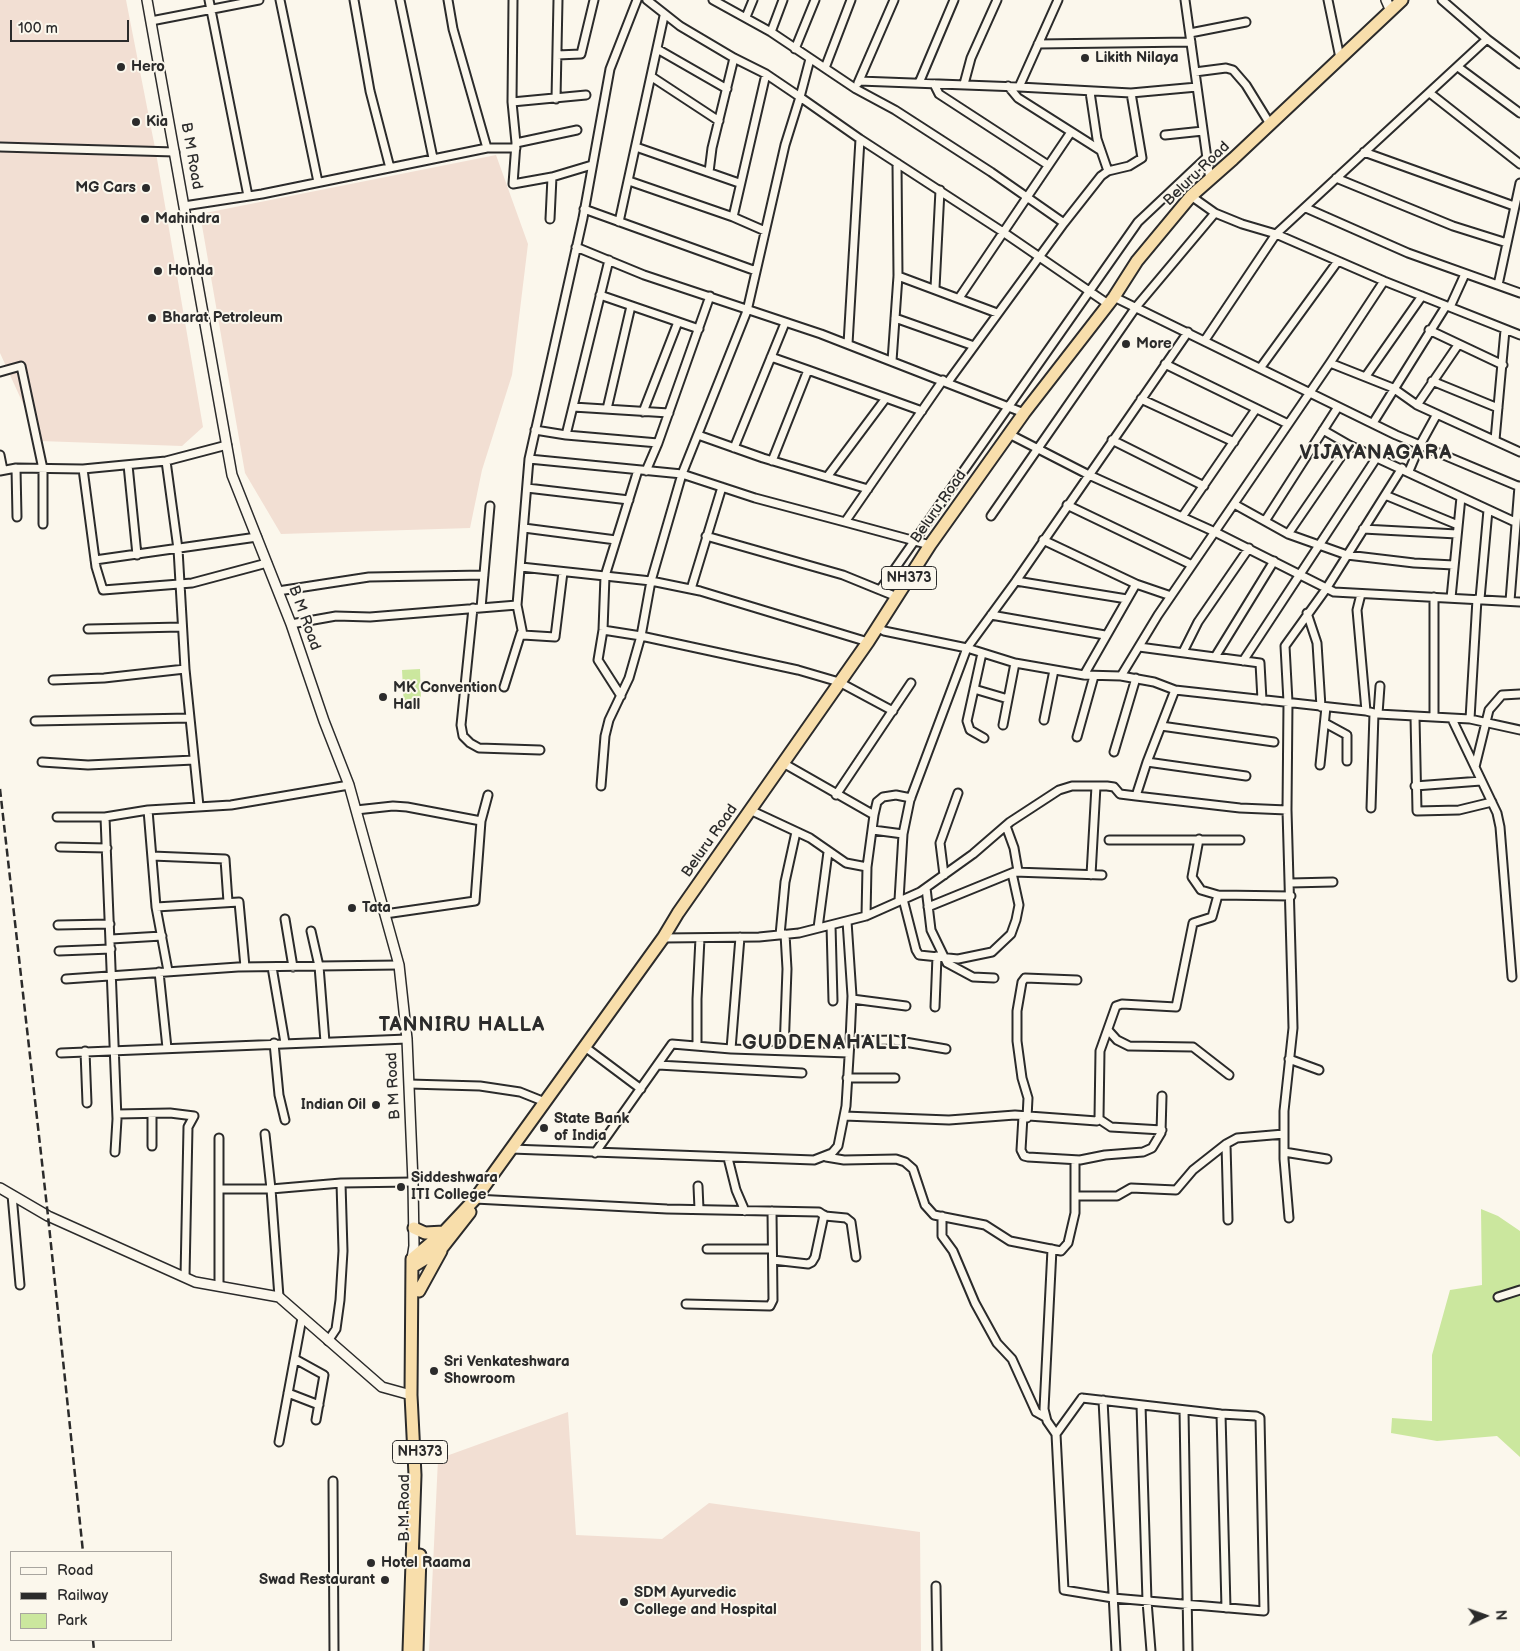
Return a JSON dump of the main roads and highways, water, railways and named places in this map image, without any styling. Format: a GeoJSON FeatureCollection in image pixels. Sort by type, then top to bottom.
{"type":"FeatureCollection","features":[{"type":"Feature","properties":{"kind":"highway","name":"Beluru Road"},"geometry":{"type":"LineString","coordinates":[[415,1258],[474,1201],[663,938],[678,913],[868,642],[930,545],[1024,413],[1111,300],[1137,260],[1191,196],[1340,58],[1388,5],[1402,0]]}},
{"type":"Feature","properties":{"kind":"highway","name":"Beluru Road"},"geometry":{"type":"LineString","coordinates":[[415,1258],[441,1250],[470,1212],[474,1201]]}},
{"type":"Feature","properties":{"kind":"highway"},"geometry":{"type":"LineString","coordinates":[[414,1228],[425,1233],[444,1232]]}},
{"type":"Feature","properties":{"kind":"highway"},"geometry":{"type":"LineString","coordinates":[[419,1291],[441,1250]]}},
{"type":"Feature","properties":{"kind":"highway","name":"B M Road"},"geometry":{"type":"LineString","coordinates":[[415,1258],[419,1291],[418,1404],[421,1484],[417,1651]]}},
{"type":"Feature","properties":{"kind":"highway","name":"B M Road"},"geometry":{"type":"LineString","coordinates":[[409,1651],[415,1475],[411,1394],[415,1258]]}},
{"type":"Feature","properties":{"kind":"railway"},"geometry":{"type":"LineString","coordinates":[[0,789],[48,1216],[83,1551]]}},
{"type":"Feature","properties":{"kind":"railway"},"geometry":{"type":"LineString","coordinates":[[93,1641],[94,1651]]}},
{"type":"Feature","properties":{"kind":"place","name":"Likith Nilaya"},"geometry":{"type":"Point","coordinates":[1085,58]}},
{"type":"Feature","properties":{"kind":"place","name":"Hero"},"geometry":{"type":"Point","coordinates":[121,67]}},
{"type":"Feature","properties":{"kind":"place","name":"Kia"},"geometry":{"type":"Point","coordinates":[136,122]}},
{"type":"Feature","properties":{"kind":"place","name":"MG Cars"},"geometry":{"type":"Point","coordinates":[146,188]}},
{"type":"Feature","properties":{"kind":"place","name":"Mahindra"},"geometry":{"type":"Point","coordinates":[145,219]}},
{"type":"Feature","properties":{"kind":"place","name":"Honda"},"geometry":{"type":"Point","coordinates":[158,271]}},
{"type":"Feature","properties":{"kind":"place","name":"Bharat Petroleum"},"geometry":{"type":"Point","coordinates":[152,318]}},
{"type":"Feature","properties":{"kind":"place","name":"More"},"geometry":{"type":"Point","coordinates":[1126,344]}},
{"type":"Feature","properties":{"kind":"place","name":"MK Convention Hall"},"geometry":{"type":"Point","coordinates":[383,697]}},
{"type":"Feature","properties":{"kind":"place","name":"Tata"},"geometry":{"type":"Point","coordinates":[352,908]}},
{"type":"Feature","properties":{"kind":"place","name":"Indian Oil"},"geometry":{"type":"Point","coordinates":[376,1105]}},
{"type":"Feature","properties":{"kind":"place","name":"State Bank of India"},"geometry":{"type":"Point","coordinates":[544,1128]}},
{"type":"Feature","properties":{"kind":"place","name":"Siddeshwara ITI College"},"geometry":{"type":"Point","coordinates":[401,1187]}},
{"type":"Feature","properties":{"kind":"place","name":"Sri Venkateshwara Showroom"},"geometry":{"type":"Point","coordinates":[434,1371]}},
{"type":"Feature","properties":{"kind":"place","name":"Hotel Raama"},"geometry":{"type":"Point","coordinates":[371,1563]}},
{"type":"Feature","properties":{"kind":"place","name":"Swad Restaurant"},"geometry":{"type":"Point","coordinates":[385,1580]}},
{"type":"Feature","properties":{"kind":"place","name":"SDM Ayurvedic College and Hospital"},"geometry":{"type":"Point","coordinates":[624,1602]}},
{"type":"Feature","properties":{"kind":"district","name":"VIJAYANAGARA"},"geometry":{"type":"Point","coordinates":[1376,454]}},
{"type":"Feature","properties":{"kind":"district","name":"TANNIRU HALLA"},"geometry":{"type":"Point","coordinates":[462,1026]}},
{"type":"Feature","properties":{"kind":"district","name":"GUDDENAHALLI"},"geometry":{"type":"Point","coordinates":[825,1044]}}]}
